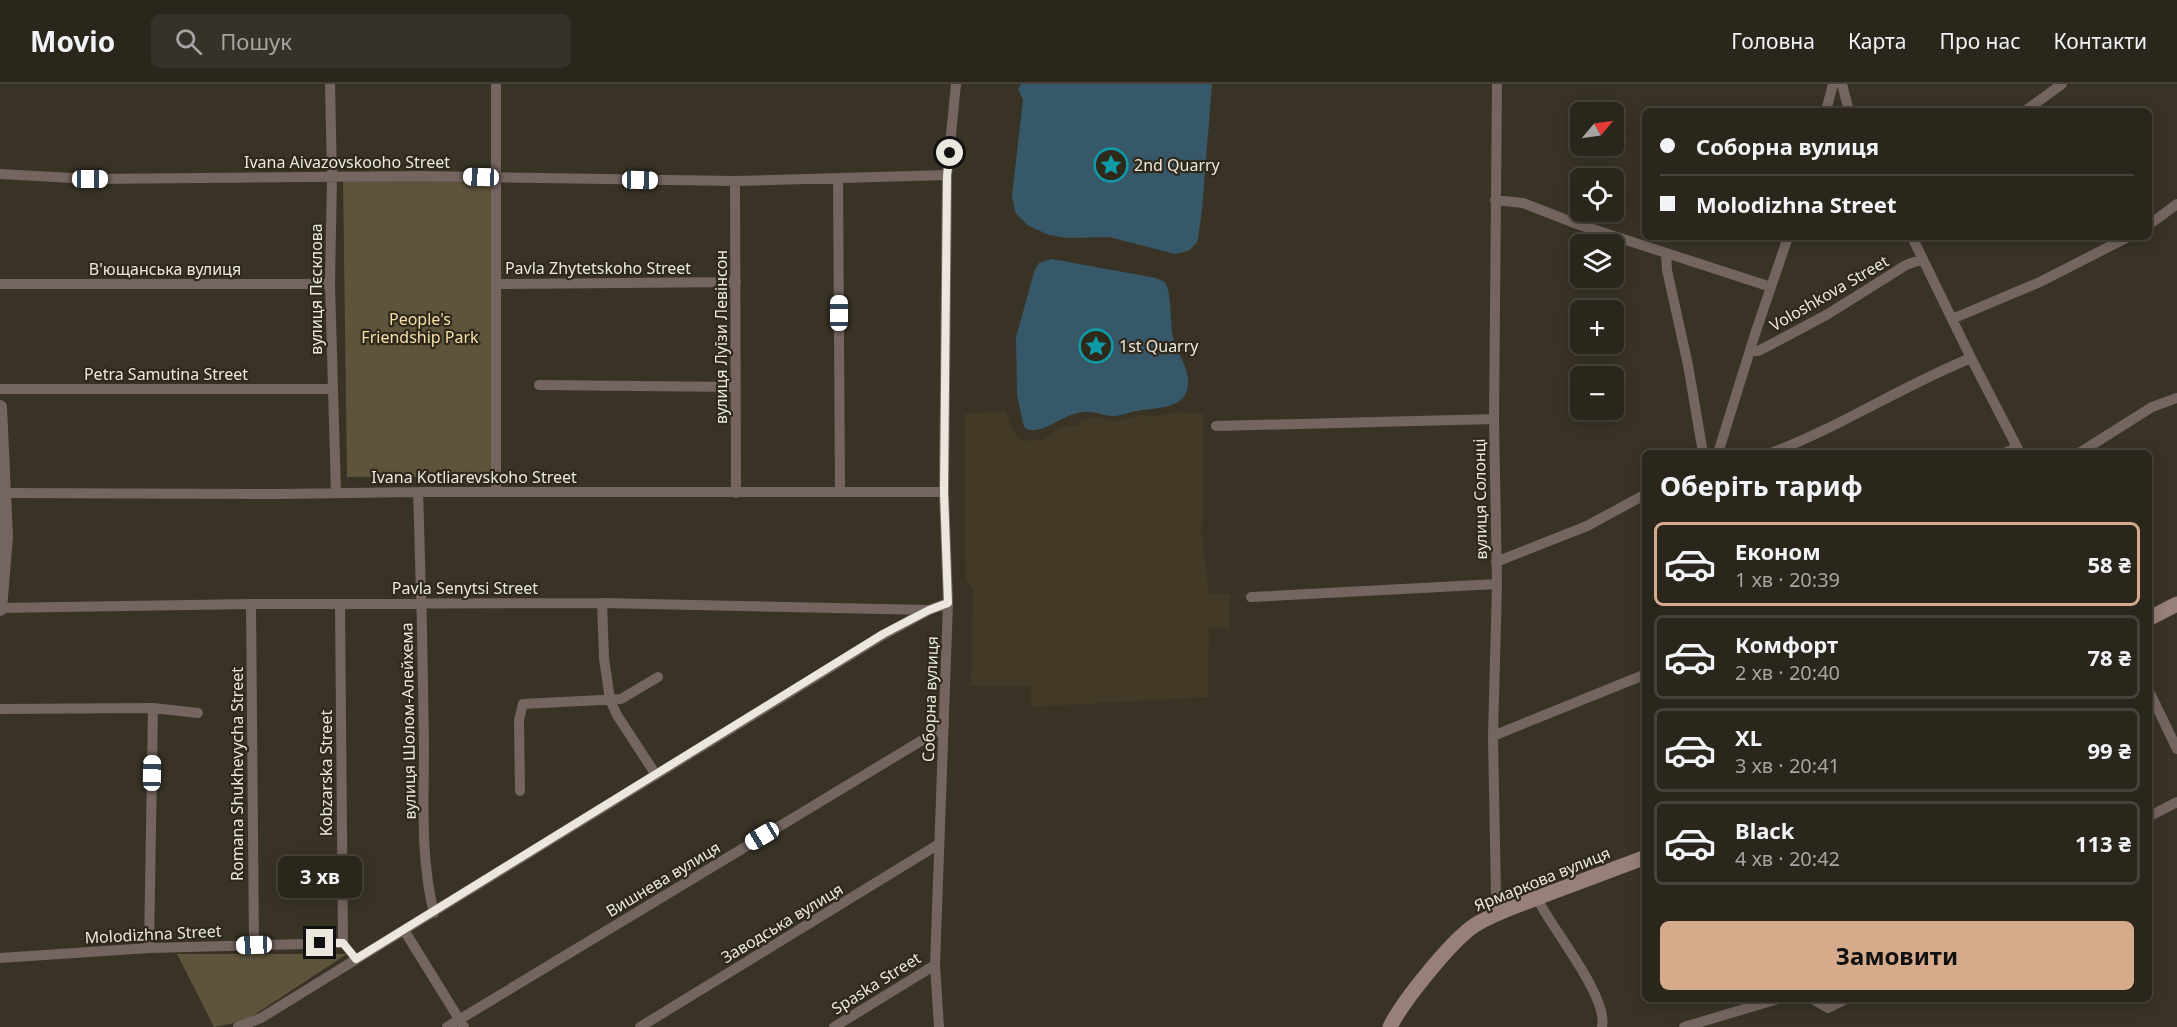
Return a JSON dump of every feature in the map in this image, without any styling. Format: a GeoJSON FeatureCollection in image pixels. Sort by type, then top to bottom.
{"type":"FeatureCollection","features":[{"type":"Feature","properties":{"kind":"main road"},"geometry":{"type":"LineString","coordinates":[[2152,617],[2177,604]]}},
{"type":"Feature","properties":{"kind":"main road","name":"Ярмаркова вулиця"},"geometry":{"type":"LineString","coordinates":[[1390,1027],[1413,993],[1464,934],[1482,921],[1642,859]]}},
{"type":"Feature","properties":{"kind":"street","name":"вулиця Пєсклова"},"geometry":{"type":"LineString","coordinates":[[330,84],[332,177],[330,284],[336,493]]}},
{"type":"Feature","properties":{"kind":"street"},"geometry":{"type":"LineString","coordinates":[[496,84],[496,492]]}},
{"type":"Feature","properties":{"kind":"street","name":"Соборна вулиця"},"geometry":{"type":"LineString","coordinates":[[939,1027],[935,964],[948,603],[944,492],[947,175],[956,84]]}},
{"type":"Feature","properties":{"kind":"street","name":"вулиця Солонці"},"geometry":{"type":"LineString","coordinates":[[1497,84],[1494,419],[1497,584],[1493,736],[1496,897],[1499,913]]}},
{"type":"Feature","properties":{"kind":"street"},"geometry":{"type":"LineString","coordinates":[[1827,108],[1833,84]]}},
{"type":"Feature","properties":{"kind":"street"},"geometry":{"type":"LineString","coordinates":[[1842,84],[1848,108]]}},
{"type":"Feature","properties":{"kind":"street"},"geometry":{"type":"LineString","coordinates":[[2029,108],[2062,84]]}},
{"type":"Feature","properties":{"kind":"street","name":"Ivana Aivazovskooho Street"},"geometry":{"type":"LineString","coordinates":[[0,174],[90,179],[401,176],[735,181],[947,175]]}},
{"type":"Feature","properties":{"kind":"street"},"geometry":{"type":"LineString","coordinates":[[838,178],[840,492]]}},
{"type":"Feature","properties":{"kind":"street","name":"вулиця Луїзи Левінсон"},"geometry":{"type":"LineString","coordinates":[[735,181],[736,493]]}},
{"type":"Feature","properties":{"kind":"street"},"geometry":{"type":"LineString","coordinates":[[1495,200],[1524,203],[1577,224],[1771,287]]}},
{"type":"Feature","properties":{"kind":"street"},"geometry":{"type":"LineString","coordinates":[[2152,223],[2177,204]]}},
{"type":"Feature","properties":{"kind":"street","name":"Voloshkova Street"},"geometry":{"type":"LineString","coordinates":[[1719,450],[1787,240]]}},
{"type":"Feature","properties":{"kind":"street"},"geometry":{"type":"LineString","coordinates":[[1914,240],[2019,450]]}},
{"type":"Feature","properties":{"kind":"street"},"geometry":{"type":"LineString","coordinates":[[1952,319],[2040,282],[2122,240]]}},
{"type":"Feature","properties":{"kind":"street"},"geometry":{"type":"LineString","coordinates":[[1666,253],[1667,270],[1688,365],[1702,450]]}},
{"type":"Feature","properties":{"kind":"street","name":"Voloshkova Street"},"geometry":{"type":"LineString","coordinates":[[1750,351],[1758,351],[1790,335],[1906,265],[1923,259]]}},
{"type":"Feature","properties":{"kind":"street","name":"Pavla Zhytetskoho Street"},"geometry":{"type":"LineString","coordinates":[[496,284],[736,282]]}},
{"type":"Feature","properties":{"kind":"street","name":"В'ющанська вулиця"},"geometry":{"type":"LineString","coordinates":[[0,284],[330,284]]}},
{"type":"Feature","properties":{"kind":"street"},"geometry":{"type":"LineString","coordinates":[[1778,450],[1838,424],[1916,382],[1971,358]]}},
{"type":"Feature","properties":{"kind":"street"},"geometry":{"type":"LineString","coordinates":[[539,385],[735,387]]}},
{"type":"Feature","properties":{"kind":"street","name":"Petra Samutina Street"},"geometry":{"type":"LineString","coordinates":[[0,389],[332,389]]}},
{"type":"Feature","properties":{"kind":"street"},"geometry":{"type":"LineString","coordinates":[[2084,450],[2152,407],[2177,398]]}},
{"type":"Feature","properties":{"kind":"street"},"geometry":{"type":"LineString","coordinates":[[0,408],[6,537],[0,609]]}},
{"type":"Feature","properties":{"kind":"street"},"geometry":{"type":"LineString","coordinates":[[1216,426],[1494,419]]}},
{"type":"Feature","properties":{"kind":"street","name":"вулиця Шолом-Алейхема"},"geometry":{"type":"LineString","coordinates":[[418,492],[425,827],[428,885],[434,913]]}},
{"type":"Feature","properties":{"kind":"street","name":"Ivana Kotliarevskoho Street"},"geometry":{"type":"LineString","coordinates":[[5,493],[944,492]]}},
{"type":"Feature","properties":{"kind":"street"},"geometry":{"type":"LineString","coordinates":[[1496,562],[1587,526],[1642,496]]}},
{"type":"Feature","properties":{"kind":"street"},"geometry":{"type":"LineString","coordinates":[[1251,597],[1497,584]]}},
{"type":"Feature","properties":{"kind":"street"},"geometry":{"type":"LineString","coordinates":[[602,603],[604,658],[610,700],[617,715],[656,775]]}},
{"type":"Feature","properties":{"kind":"street","name":"Pavla Senytsi Street"},"geometry":{"type":"LineString","coordinates":[[0,609],[251,604],[602,603],[929,610]]}},
{"type":"Feature","properties":{"kind":"street"},"geometry":{"type":"LineString","coordinates":[[238,1027],[261,1018],[434,913],[883,634],[929,610],[948,603]]}},
{"type":"Feature","properties":{"kind":"street","name":"Romana Shukhevycha Street"},"geometry":{"type":"LineString","coordinates":[[251,604],[254,945]]}},
{"type":"Feature","properties":{"kind":"street","name":"Kobzarska Street"},"geometry":{"type":"LineString","coordinates":[[340,604],[343,943]]}},
{"type":"Feature","properties":{"kind":"street"},"geometry":{"type":"LineString","coordinates":[[1493,736],[1642,676]]}},
{"type":"Feature","properties":{"kind":"street"},"geometry":{"type":"LineString","coordinates":[[520,791],[519,720],[523,704],[610,700],[626,697],[658,677]]}},
{"type":"Feature","properties":{"kind":"street"},"geometry":{"type":"LineString","coordinates":[[2152,697],[2177,748]]}},
{"type":"Feature","properties":{"kind":"street"},"geometry":{"type":"LineString","coordinates":[[0,709],[153,708],[198,713]]}},
{"type":"Feature","properties":{"kind":"street"},"geometry":{"type":"LineString","coordinates":[[148,948],[153,708]]}},
{"type":"Feature","properties":{"kind":"street","name":"Вишнева вулиця"},"geometry":{"type":"LineString","coordinates":[[447,1027],[462,1023],[944,727]]}},
{"type":"Feature","properties":{"kind":"street"},"geometry":{"type":"LineString","coordinates":[[2152,815],[2177,802]]}},
{"type":"Feature","properties":{"kind":"street","name":"Заводська вулиця"},"geometry":{"type":"LineString","coordinates":[[640,1027],[939,844]]}},
{"type":"Feature","properties":{"kind":"street"},"geometry":{"type":"LineString","coordinates":[[1537,898],[1547,919],[1572,954],[1589,984],[1602,1011],[1602,1027]]}},
{"type":"Feature","properties":{"kind":"street"},"geometry":{"type":"LineString","coordinates":[[404,930],[462,1023]]}},
{"type":"Feature","properties":{"kind":"street"},"geometry":{"type":"LineString","coordinates":[[343,943],[356,959]]}},
{"type":"Feature","properties":{"kind":"street","name":"Molodizhna Street"},"geometry":{"type":"LineString","coordinates":[[0,957],[148,948],[343,943]]}},
{"type":"Feature","properties":{"kind":"street","name":"Spaska Street"},"geometry":{"type":"LineString","coordinates":[[834,1027],[935,964]]}},
{"type":"Feature","properties":{"kind":"street"},"geometry":{"type":"LineString","coordinates":[[1684,1027],[1768,1002]]}},
{"type":"Feature","properties":{"kind":"street"},"geometry":{"type":"LineString","coordinates":[[1817,1002],[1828,1008],[1840,1002]]}},
{"type":"Feature","properties":{"kind":"shaded area"},"geometry":{"type":"Polygon","coordinates":[[[1006,411],[1017,437],[1025,441],[1043,439],[1060,428],[1078,425],[1082,419],[1092,419],[1096,416],[1114,422],[1136,418],[1140,414],[1149,417],[1178,412],[1203,414],[1202,535],[1209,594],[1230,594],[1230,629],[1209,628],[1208,697],[1031,707],[1030,686],[971,686],[973,589],[966,579],[965,414],[1006,411]]]}},
{"type":"Feature","properties":{"kind":"green space","name":"People's Friendship Park"},"geometry":{"type":"Polygon","coordinates":[[[343,179],[494,180],[497,476],[347,477],[343,179]]]}},
{"type":"Feature","properties":{"kind":"green space"},"geometry":{"type":"Polygon","coordinates":[[[177,954],[347,954],[245,1021],[214,1027],[177,954]]]}},
{"type":"Feature","properties":{"kind":"water","name":"2nd Quarry"},"geometry":{"type":"Polygon","coordinates":[[[1021,84],[1212,84],[1202,210],[1196,244],[1188,251],[1175,254],[1109,237],[1067,238],[1049,235],[1029,226],[1020,218],[1015,212],[1012,195],[1023,100],[1018,89],[1021,84]]]}},
{"type":"Feature","properties":{"kind":"water","name":"1st Quarry"},"geometry":{"type":"Polygon","coordinates":[[[1052,259],[1156,278],[1165,282],[1169,295],[1174,341],[1188,380],[1184,397],[1171,405],[1117,416],[1081,412],[1041,429],[1029,430],[1024,427],[1017,395],[1016,337],[1035,269],[1039,263],[1052,259]]]}},
{"type":"Feature","properties":{"kind":"place","name":"2nd Quarry"},"geometry":{"type":"Point","coordinates":[1111,165]}},
{"type":"Feature","properties":{"kind":"place","name":"1st Quarry"},"geometry":{"type":"Point","coordinates":[1096,346]}},
{"type":"Feature","properties":{"kind":"route"},"geometry":{"type":"LineString","coordinates":[[320,943],[343,943],[356,959],[883,634],[929,610],[948,603],[944,422],[947,175],[950,153]]}}]}
